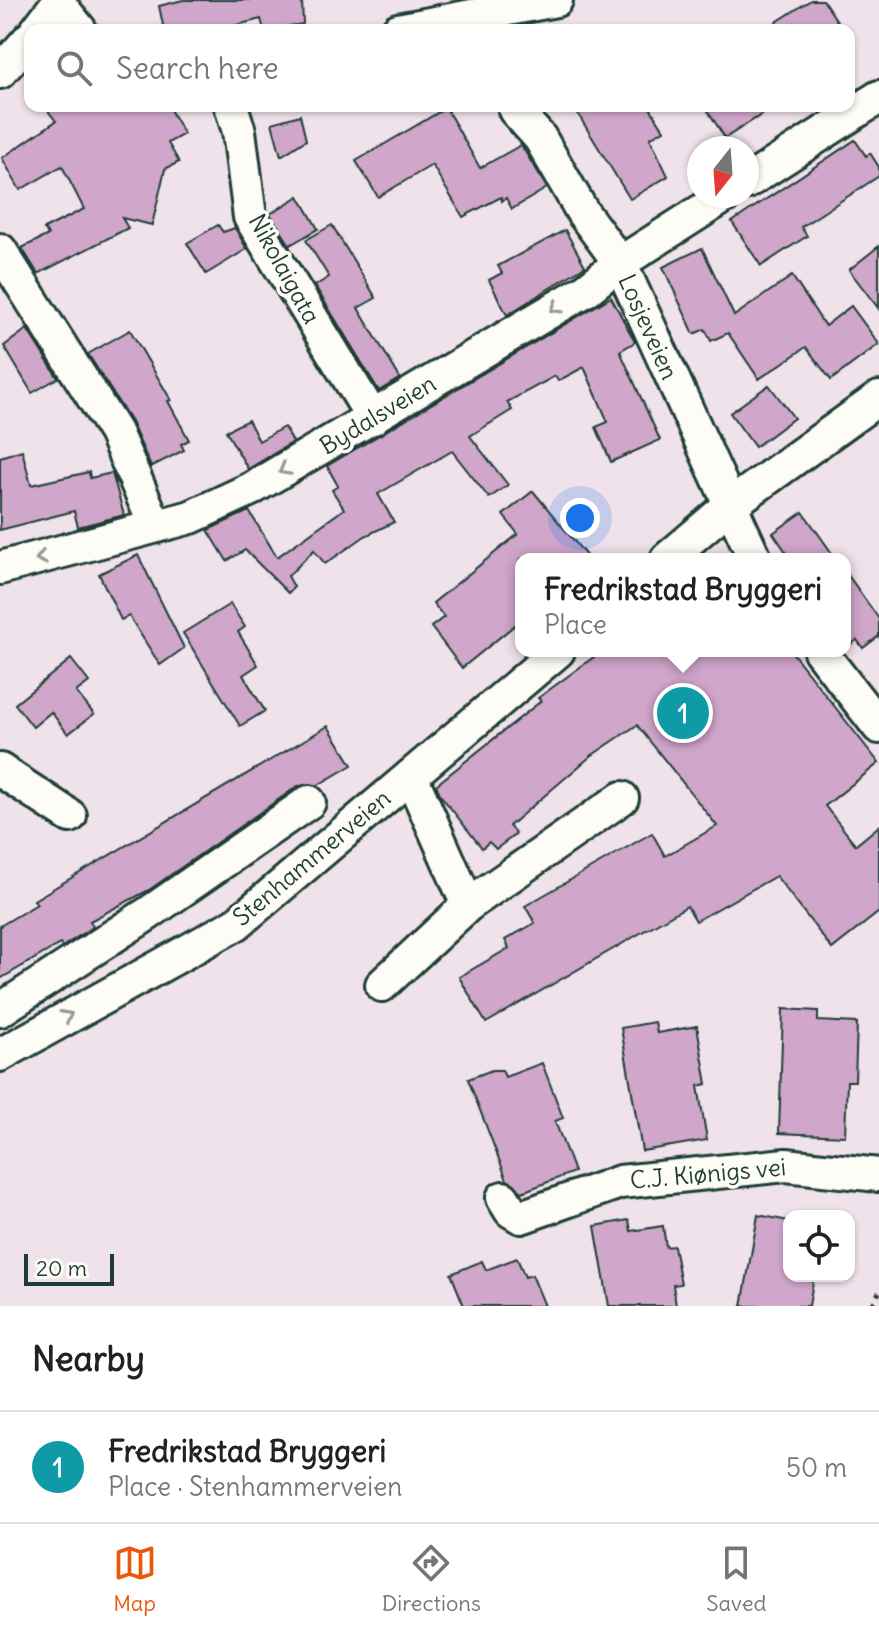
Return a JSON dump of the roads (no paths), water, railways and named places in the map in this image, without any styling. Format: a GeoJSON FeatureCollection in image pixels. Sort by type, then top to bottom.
{"type":"FeatureCollection","features":[{"type":"Feature","properties":{"kind":"street"},"geometry":{"type":"LineString","coordinates":[[430,24],[556,0]]}},
{"type":"Feature","properties":{"kind":"street"},"geometry":{"type":"LineString","coordinates":[[42,24],[60,2],[76,24]]}},
{"type":"Feature","properties":{"kind":"street"},"geometry":{"type":"LineString","coordinates":[[0,72],[24,45]]}},
{"type":"Feature","properties":{"kind":"street"},"geometry":{"type":"LineString","coordinates":[[759,174],[879,97]]}},
{"type":"Feature","properties":{"kind":"street","name":"Nikolaigata"},"geometry":{"type":"LineString","coordinates":[[233,112],[239,131],[250,217],[373,418]]}},
{"type":"Feature","properties":{"kind":"street","name":"Losjeveien"},"geometry":{"type":"LineString","coordinates":[[517,112],[540,138],[583,213],[620,263],[752,553]]}},
{"type":"Feature","properties":{"kind":"street","name":"Bydalsveien"},"geometry":{"type":"LineString","coordinates":[[0,568],[191,517],[251,489],[586,290],[620,263],[706,208]]}},
{"type":"Feature","properties":{"kind":"street"},"geometry":{"type":"LineString","coordinates":[[0,250],[115,432],[155,525]]}},
{"type":"Feature","properties":{"kind":"street"},"geometry":{"type":"LineString","coordinates":[[674,553],[729,506],[879,398]]}},
{"type":"Feature","properties":{"kind":"street","name":"Stenhammerveien"},"geometry":{"type":"LineString","coordinates":[[0,1055],[174,959],[259,906],[374,804],[551,657]]}},
{"type":"Feature","properties":{"kind":"street"},"geometry":{"type":"LineString","coordinates":[[825,657],[879,725]]}},
{"type":"Feature","properties":{"kind":"street"},"geometry":{"type":"LineString","coordinates":[[0,770],[70,816]]}},
{"type":"Feature","properties":{"kind":"street"},"geometry":{"type":"LineString","coordinates":[[411,776],[468,905]]}},
{"type":"Feature","properties":{"kind":"street"},"geometry":{"type":"LineString","coordinates":[[382,985],[468,905],[622,798]]}},
{"type":"Feature","properties":{"kind":"street"},"geometry":{"type":"LineString","coordinates":[[0,1010],[149,913],[309,802]]}},
{"type":"Feature","properties":{"kind":"street"},"geometry":{"type":"LineString","coordinates":[[149,913],[174,959]]}},
{"type":"Feature","properties":{"kind":"street","name":"C.J. Kiønigs vei"},"geometry":{"type":"LineString","coordinates":[[503,1198],[511,1211],[521,1217],[620,1182],[786,1165],[879,1175]]}},
{"type":"Feature","properties":{"kind":"place","name":"Fredrikstad Bryggeri"},"geometry":{"type":"Point","coordinates":[683,713]}}]}
